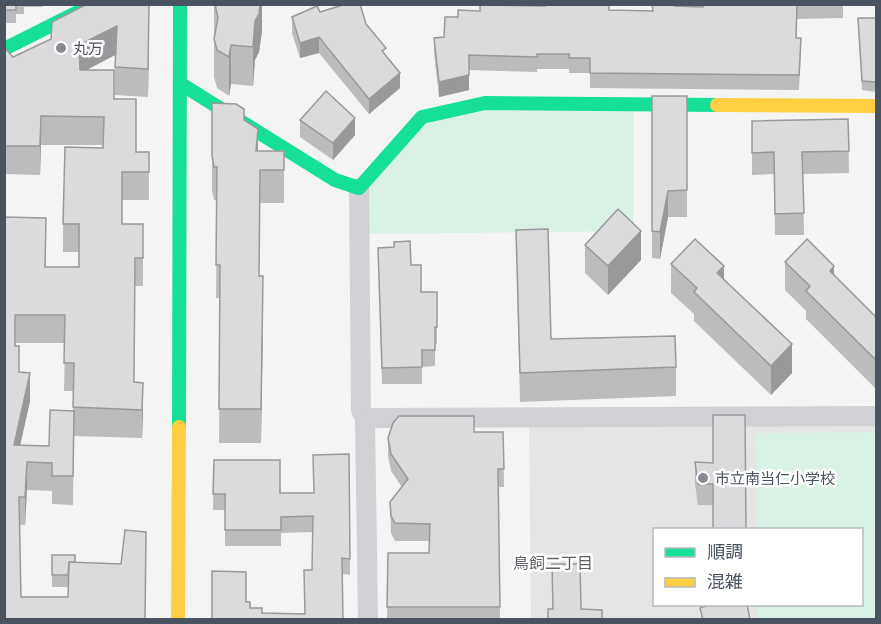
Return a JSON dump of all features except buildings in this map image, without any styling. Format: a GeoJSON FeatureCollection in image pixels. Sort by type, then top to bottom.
{"type":"FeatureCollection","features":[{"type":"Feature","properties":{"kind":"street"},"geometry":{"type":"LineString","coordinates":[[4,49],[94,4]]}},
{"type":"Feature","properties":{"kind":"street"},"geometry":{"type":"LineString","coordinates":[[178,620],[180,4]]}},
{"type":"Feature","properties":{"kind":"street"},"geometry":{"type":"LineString","coordinates":[[181,84],[335,180],[359,188]]}},
{"type":"Feature","properties":{"kind":"street"},"geometry":{"type":"LineString","coordinates":[[368,620],[365,418],[361,410],[359,188],[422,117],[477,104],[876,106]]}},
{"type":"Feature","properties":{"kind":"street"},"geometry":{"type":"LineString","coordinates":[[365,418],[876,416]]}},
{"type":"Feature","properties":{"kind":"shaded area","name":"市立南当仁小学校"},"geometry":{"type":"Polygon","coordinates":[[[876,424],[876,619],[531,619],[529,426],[876,424]]]}},
{"type":"Feature","properties":{"kind":"green space"},"geometry":{"type":"Polygon","coordinates":[[[634,109],[633,231],[365,234],[365,191],[423,122],[471,111],[634,109]]]}},
{"type":"Feature","properties":{"kind":"green space"},"geometry":{"type":"Polygon","coordinates":[[[876,432],[876,619],[758,619],[758,606],[863,606],[863,528],[757,528],[756,433],[876,432]]]}},
{"type":"Feature","properties":{"kind":"traffic: fast"},"geometry":{"type":"LineString","coordinates":[[4,49],[94,4]]}},
{"type":"Feature","properties":{"kind":"traffic: fast"},"geometry":{"type":"LineString","coordinates":[[179,427],[180,4]]}},
{"type":"Feature","properties":{"kind":"traffic: fast"},"geometry":{"type":"LineString","coordinates":[[181,84],[335,180],[359,188],[422,117],[485,103],[717,105]]}},
{"type":"Feature","properties":{"kind":"traffic: slow"},"geometry":{"type":"LineString","coordinates":[[717,105],[876,106]]}},
{"type":"Feature","properties":{"kind":"traffic: slow"},"geometry":{"type":"LineString","coordinates":[[178,620],[179,427]]}},
{"type":"Feature","properties":{"kind":"place","name":"丸万"},"geometry":{"type":"Point","coordinates":[61,48]}},
{"type":"Feature","properties":{"kind":"place","name":"市立南当仁小学校"},"geometry":{"type":"Point","coordinates":[703,478]}},
{"type":"Feature","properties":{"kind":"district","name":"鳥飼二丁目"},"geometry":{"type":"Point","coordinates":[553,563]}}]}
